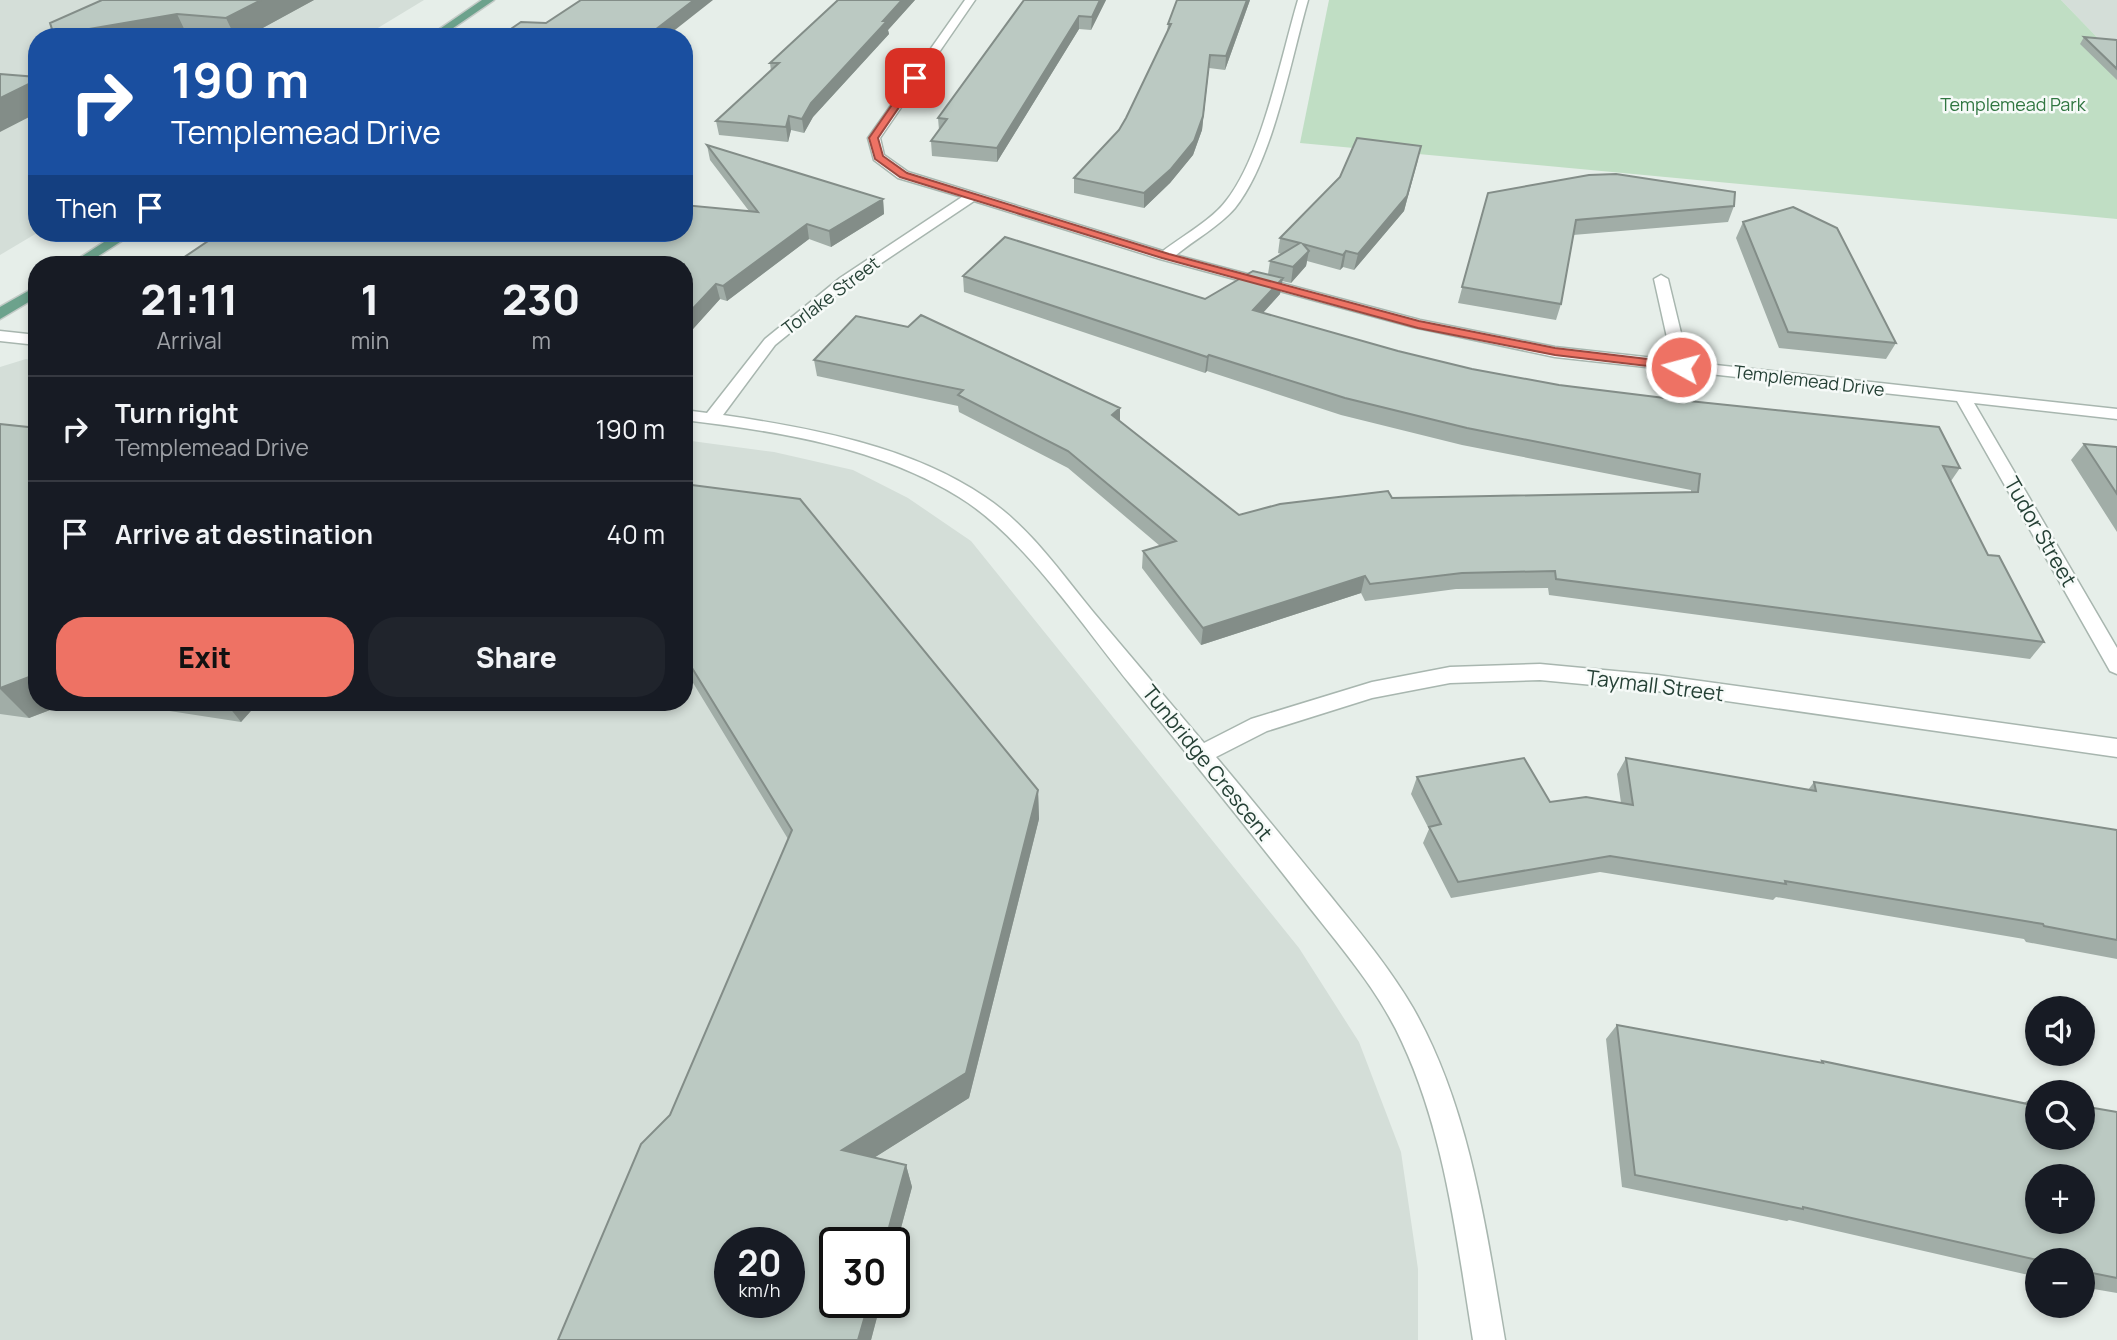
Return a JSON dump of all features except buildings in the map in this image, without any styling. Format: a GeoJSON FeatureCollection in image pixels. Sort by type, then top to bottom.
{"type":"FeatureCollection","features":[{"type":"Feature","properties":{"kind":"main road"},"geometry":{"type":"LineString","coordinates":[[446,28],[489,0]]}},
{"type":"Feature","properties":{"kind":"main road"},"geometry":{"type":"LineString","coordinates":[[91,256],[113,242]]}},
{"type":"Feature","properties":{"kind":"main road"},"geometry":{"type":"LineString","coordinates":[[0,314],[28,296]]}},
{"type":"Feature","properties":{"kind":"street","name":"Templemead Drive"},"geometry":{"type":"LineString","coordinates":[[970,0],[874,138],[878,157],[903,175],[1165,256],[1418,324],[1555,352],[2117,414]]}},
{"type":"Feature","properties":{"kind":"street"},"geometry":{"type":"LineString","coordinates":[[1165,256],[1229,207],[1248,179],[1256,162],[1303,0]]}},
{"type":"Feature","properties":{"kind":"street","name":"Torlake Street"},"geometry":{"type":"LineString","coordinates":[[712,418],[770,342],[845,281],[971,198]]}},
{"type":"Feature","properties":{"kind":"street"},"geometry":{"type":"LineString","coordinates":[[1661,279],[1681,367]]}},
{"type":"Feature","properties":{"kind":"street"},"geometry":{"type":"LineString","coordinates":[[0,336],[28,339]]}},
{"type":"Feature","properties":{"kind":"street","name":"Tudor Street"},"geometry":{"type":"LineString","coordinates":[[1963,398],[2117,666]]}},
{"type":"Feature","properties":{"kind":"street","name":"Tunbridge Crescent"},"geometry":{"type":"LineString","coordinates":[[693,416],[747,423],[877,453],[965,492],[1006,523],[1203,754],[1376,972],[1414,1038],[1442,1114],[1475,1253],[1489,1340]]}},
{"type":"Feature","properties":{"kind":"street","name":"Taymall Street"},"geometry":{"type":"LineString","coordinates":[[1203,754],[1259,725],[1372,690],[1450,675],[1540,672],[1657,683],[2117,748]]}},
{"type":"Feature","properties":{"kind":"shaded area"},"geometry":{"type":"Polygon","coordinates":[[[0,0],[424,0],[378,28],[28,28],[28,238],[0,255],[0,0]]]}},
{"type":"Feature","properties":{"kind":"shaded area"},"geometry":{"type":"Polygon","coordinates":[[[2061,0],[2117,0],[2117,58],[2061,0]]]}},
{"type":"Feature","properties":{"kind":"shaded area"},"geometry":{"type":"Polygon","coordinates":[[[28,359],[28,711],[693,711],[693,441],[774,452],[853,470],[908,498],[971,541],[1299,948],[1359,1042],[1401,1152],[1418,1269],[1418,1340],[0,1340],[0,367],[28,359]]]}},
{"type":"Feature","properties":{"kind":"green space","name":"Templemead Park"},"geometry":{"type":"Polygon","coordinates":[[[1329,0],[2061,0],[2117,58],[2117,219],[1300,143],[1329,0]]]}},
{"type":"Feature","properties":{"kind":"route"},"geometry":{"type":"LineString","coordinates":[[915,78],[874,138],[878,157],[903,175],[1165,256],[1418,324],[1555,352],[1681,367]]}}]}
